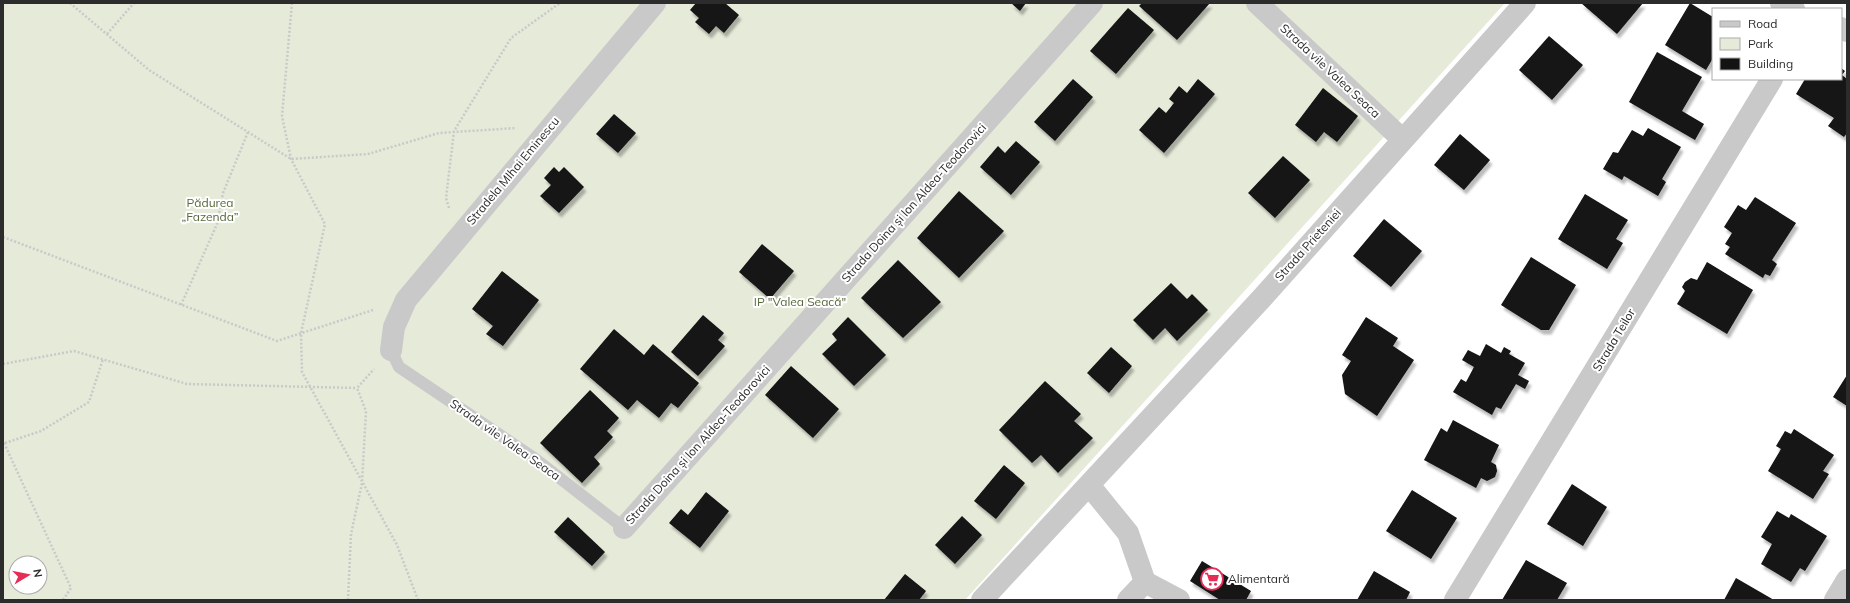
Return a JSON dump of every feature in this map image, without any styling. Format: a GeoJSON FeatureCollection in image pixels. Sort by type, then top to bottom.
{"type":"FeatureCollection","features":[{"type":"Feature","properties":{"kind":"street","name":"Stradela MIhai Eminescu"},"geometry":{"type":"LineString","coordinates":[[391,350],[394,327],[406,300],[654,3]]}},
{"type":"Feature","properties":{"kind":"street","name":"Strada Doina și Ion Aldea-Teodorovici"},"geometry":{"type":"LineString","coordinates":[[624,528],[1092,3]]}},
{"type":"Feature","properties":{"kind":"street","name":"Strada vile Valea Seaca"},"geometry":{"type":"LineString","coordinates":[[1257,3],[1402,139]]}},
{"type":"Feature","properties":{"kind":"street","name":"Strada Prieteniei"},"geometry":{"type":"LineString","coordinates":[[982,600],[1262,298],[1402,139],[1525,3]]}},
{"type":"Feature","properties":{"kind":"street"},"geometry":{"type":"LineString","coordinates":[[1781,3],[1792,8]]}},
{"type":"Feature","properties":{"kind":"street","name":"Strada Teilor"},"geometry":{"type":"LineString","coordinates":[[1455,600],[1771,80]]}},
{"type":"Feature","properties":{"kind":"street"},"geometry":{"type":"LineString","coordinates":[[1089,485],[1128,533],[1145,582],[1179,600]]}},
{"type":"Feature","properties":{"kind":"street"},"geometry":{"type":"LineString","coordinates":[[1835,600],[1847,580]]}},
{"type":"Feature","properties":{"kind":"street"},"geometry":{"type":"LineString","coordinates":[[1128,600],[1145,582]]}},
{"type":"Feature","properties":{"kind":"lane","name":"Strada vile Valea Seaca"},"geometry":{"type":"LineString","coordinates":[[391,350],[398,367],[534,458],[624,528]]}},
{"type":"Feature","properties":{"kind":"path"},"geometry":{"type":"LineString","coordinates":[[70,3],[149,70],[291,159],[368,154],[439,132],[551,126]]}},
{"type":"Feature","properties":{"kind":"path"},"geometry":{"type":"LineString","coordinates":[[107,34],[134,3]]}},
{"type":"Feature","properties":{"kind":"path"},"geometry":{"type":"LineString","coordinates":[[292,3],[282,116],[291,159],[324,224],[301,333],[302,372],[397,545],[418,600]]}},
{"type":"Feature","properties":{"kind":"path"},"geometry":{"type":"LineString","coordinates":[[457,238],[446,198],[454,131],[511,38],[560,3]]}},
{"type":"Feature","properties":{"kind":"path"},"geometry":{"type":"LineString","coordinates":[[181,305],[217,224],[222,193],[248,132]]}},
{"type":"Feature","properties":{"kind":"path"},"geometry":{"type":"LineString","coordinates":[[3,237],[277,341],[406,300]]}},
{"type":"Feature","properties":{"kind":"path"},"geometry":{"type":"LineString","coordinates":[[3,364],[74,351],[187,384],[357,388],[391,350]]}},
{"type":"Feature","properties":{"kind":"path"},"geometry":{"type":"LineString","coordinates":[[63,600],[71,588],[4,444],[41,431],[89,402],[103,359]]}},
{"type":"Feature","properties":{"kind":"path"},"geometry":{"type":"LineString","coordinates":[[348,600],[351,534],[362,482],[366,411],[357,388]]}},
{"type":"Feature","properties":{"kind":"green space","name":"IP \"Valea Seacă\""},"geometry":{"type":"Polygon","coordinates":[[[3,3],[1505,3],[965,600],[3,600],[3,3]]]}},
{"type":"Feature","properties":{"kind":"building"},"geometry":{"type":"Polygon","coordinates":[[[696,3],[725,3],[739,15],[724,33],[716,26],[709,34],[695,22],[699,18],[690,10],[696,3]]]}},
{"type":"Feature","properties":{"kind":"building"},"geometry":{"type":"Polygon","coordinates":[[[1011,3],[1026,3],[1020,11],[1011,3]]]}},
{"type":"Feature","properties":{"kind":"building"},"geometry":{"type":"Polygon","coordinates":[[[1142,3],[1210,3],[1177,40],[1139,6],[1142,3]]]}},
{"type":"Feature","properties":{"kind":"building"},"geometry":{"type":"Polygon","coordinates":[[[1581,3],[1643,3],[1617,34],[1581,3]]]}},
{"type":"Feature","properties":{"kind":"building"},"geometry":{"type":"Polygon","coordinates":[[[1690,3],[1712,16],[1712,60],[1706,70],[1665,45],[1690,3]]]}},
{"type":"Feature","properties":{"kind":"building"},"geometry":{"type":"Polygon","coordinates":[[[1128,8],[1154,30],[1116,74],[1090,51],[1128,8]]]}},
{"type":"Feature","properties":{"kind":"building"},"geometry":{"type":"Polygon","coordinates":[[[1549,36],[1583,65],[1552,100],[1519,70],[1549,36]]]}},
{"type":"Feature","properties":{"kind":"building"},"geometry":{"type":"Polygon","coordinates":[[[1657,52],[1702,77],[1682,111],[1704,124],[1695,140],[1629,102],[1657,52]]]}},
{"type":"Feature","properties":{"kind":"building"},"geometry":{"type":"Polygon","coordinates":[[[1842,75],[1847,79],[1847,133],[1844,137],[1828,126],[1834,118],[1796,94],[1804,80],[1842,80],[1842,75]]]}},
{"type":"Feature","properties":{"kind":"building"},"geometry":{"type":"Polygon","coordinates":[[[1073,79],[1093,97],[1055,141],[1034,122],[1073,79]]]}},
{"type":"Feature","properties":{"kind":"building"},"geometry":{"type":"Polygon","coordinates":[[[1198,79],[1215,94],[1164,153],[1139,130],[1159,107],[1166,113],[1174,103],[1169,99],[1179,86],[1187,93],[1198,79]]]}},
{"type":"Feature","properties":{"kind":"building"},"geometry":{"type":"Polygon","coordinates":[[[1323,88],[1358,116],[1337,142],[1324,132],[1316,142],[1295,125],[1323,88]]]}},
{"type":"Feature","properties":{"kind":"building"},"geometry":{"type":"Polygon","coordinates":[[[614,114],[636,133],[618,153],[596,134],[614,114]]]}},
{"type":"Feature","properties":{"kind":"building"},"geometry":{"type":"Polygon","coordinates":[[[1648,128],[1681,147],[1662,179],[1666,182],[1658,196],[1624,176],[1622,180],[1603,169],[1613,152],[1618,153],[1632,130],[1643,136],[1648,128]]]}},
{"type":"Feature","properties":{"kind":"building"},"geometry":{"type":"Polygon","coordinates":[[[1460,134],[1490,160],[1464,190],[1434,165],[1460,134]]]}},
{"type":"Feature","properties":{"kind":"building"},"geometry":{"type":"Polygon","coordinates":[[[1016,141],[1040,162],[1011,195],[980,167],[998,146],[1005,153],[1016,141]]]}},
{"type":"Feature","properties":{"kind":"building"},"geometry":{"type":"Polygon","coordinates":[[[1283,156],[1310,180],[1275,218],[1248,193],[1283,156]]]}},
{"type":"Feature","properties":{"kind":"building"},"geometry":{"type":"Polygon","coordinates":[[[554,167],[559,172],[564,167],[584,187],[559,213],[540,196],[551,185],[544,178],[554,167]]]}},
{"type":"Feature","properties":{"kind":"building"},"geometry":{"type":"Polygon","coordinates":[[[959,191],[1004,231],[959,278],[917,238],[959,191]]]}},
{"type":"Feature","properties":{"kind":"building"},"geometry":{"type":"Polygon","coordinates":[[[1585,194],[1628,220],[1616,239],[1623,243],[1607,269],[1558,239],[1585,194]]]}},
{"type":"Feature","properties":{"kind":"building"},"geometry":{"type":"Polygon","coordinates":[[[1755,197],[1796,223],[1772,260],[1777,264],[1770,276],[1765,274],[1763,278],[1725,254],[1730,247],[1725,244],[1732,233],[1724,227],[1738,205],[1746,210],[1755,197]]]}},
{"type":"Feature","properties":{"kind":"building"},"geometry":{"type":"Polygon","coordinates":[[[1384,219],[1422,251],[1391,287],[1353,256],[1384,219]]]}},
{"type":"Feature","properties":{"kind":"building"},"geometry":{"type":"Polygon","coordinates":[[[762,244],[794,271],[770,299],[739,272],[762,244]]]}},
{"type":"Feature","properties":{"kind":"building"},"geometry":{"type":"Polygon","coordinates":[[[1531,257],[1576,285],[1549,330],[1541,330],[1501,305],[1531,257]]]}},
{"type":"Feature","properties":{"kind":"building"},"geometry":{"type":"Polygon","coordinates":[[[898,260],[941,302],[903,338],[861,298],[898,260]]]}},
{"type":"Feature","properties":{"kind":"building"},"geometry":{"type":"Polygon","coordinates":[[[1707,262],[1753,290],[1727,334],[1677,304],[1685,291],[1682,287],[1685,282],[1691,278],[1697,280],[1707,262]]]}},
{"type":"Feature","properties":{"kind":"building"},"geometry":{"type":"Polygon","coordinates":[[[502,271],[539,300],[503,346],[486,334],[493,326],[472,309],[502,271]]]}},
{"type":"Feature","properties":{"kind":"building"},"geometry":{"type":"Polygon","coordinates":[[[1171,283],[1187,299],[1192,294],[1208,310],[1177,341],[1165,328],[1153,340],[1133,320],[1171,283]]]}},
{"type":"Feature","properties":{"kind":"building"},"geometry":{"type":"Polygon","coordinates":[[[703,315],[724,333],[718,340],[725,346],[698,376],[671,352],[703,315]]]}},
{"type":"Feature","properties":{"kind":"building"},"geometry":{"type":"Polygon","coordinates":[[[848,317],[886,355],[854,386],[822,354],[837,340],[832,334],[848,317]]]}},
{"type":"Feature","properties":{"kind":"building"},"geometry":{"type":"Polygon","coordinates":[[[1366,317],[1398,338],[1393,346],[1414,360],[1377,416],[1345,394],[1342,375],[1351,361],[1342,355],[1366,317]]]}},
{"type":"Feature","properties":{"kind":"building"},"geometry":{"type":"Polygon","coordinates":[[[614,329],[644,355],[653,344],[699,383],[678,408],[671,403],[659,418],[637,400],[628,410],[580,369],[614,329]]]}},
{"type":"Feature","properties":{"kind":"building"},"geometry":{"type":"Polygon","coordinates":[[[1486,344],[1501,353],[1504,347],[1511,351],[1509,354],[1525,363],[1518,375],[1529,381],[1525,389],[1516,384],[1501,409],[1496,407],[1492,415],[1453,392],[1461,379],[1466,382],[1474,367],[1462,360],[1468,350],[1480,356],[1486,344]]]}},
{"type":"Feature","properties":{"kind":"building"},"geometry":{"type":"Polygon","coordinates":[[[1111,347],[1132,366],[1109,393],[1087,373],[1111,347]]]}},
{"type":"Feature","properties":{"kind":"building"},"geometry":{"type":"Polygon","coordinates":[[[791,366],[839,409],[813,438],[765,395],[791,366]]]}},
{"type":"Feature","properties":{"kind":"building"},"geometry":{"type":"Polygon","coordinates":[[[1847,375],[1847,406],[1833,397],[1847,375]]]}},
{"type":"Feature","properties":{"kind":"building"},"geometry":{"type":"Polygon","coordinates":[[[1045,381],[1081,414],[1074,421],[1093,438],[1058,473],[1041,455],[1032,463],[999,430],[1045,381]]]}},
{"type":"Feature","properties":{"kind":"building"},"geometry":{"type":"Polygon","coordinates":[[[590,390],[619,418],[607,431],[613,437],[594,457],[600,464],[582,483],[540,443],[590,390]]]}},
{"type":"Feature","properties":{"kind":"building"},"geometry":{"type":"Polygon","coordinates":[[[1453,420],[1499,445],[1491,462],[1496,465],[1497,471],[1495,477],[1487,481],[1481,478],[1476,488],[1424,460],[1441,428],[1447,432],[1453,420]]]}},
{"type":"Feature","properties":{"kind":"building"},"geometry":{"type":"Polygon","coordinates":[[[1794,429],[1834,455],[1823,471],[1829,474],[1813,499],[1768,471],[1781,449],[1776,446],[1785,431],[1791,434],[1794,429]]]}},
{"type":"Feature","properties":{"kind":"building"},"geometry":{"type":"Polygon","coordinates":[[[1004,465],[1025,483],[996,519],[974,501],[1004,465]]]}},
{"type":"Feature","properties":{"kind":"building"},"geometry":{"type":"Polygon","coordinates":[[[1572,484],[1607,507],[1583,546],[1547,524],[1572,484]]]}},
{"type":"Feature","properties":{"kind":"building"},"geometry":{"type":"Polygon","coordinates":[[[1412,490],[1457,518],[1431,559],[1386,531],[1412,490]]]}},
{"type":"Feature","properties":{"kind":"building"},"geometry":{"type":"Polygon","coordinates":[[[706,492],[729,511],[700,548],[669,523],[681,509],[688,515],[706,492]]]}},
{"type":"Feature","properties":{"kind":"building"},"geometry":{"type":"Polygon","coordinates":[[[1777,511],[1789,518],[1791,514],[1827,536],[1805,571],[1800,568],[1791,582],[1761,564],[1772,544],[1761,537],[1777,511]]]}},
{"type":"Feature","properties":{"kind":"building"},"geometry":{"type":"Polygon","coordinates":[[[962,516],[982,535],[955,564],[935,545],[962,516]]]}},
{"type":"Feature","properties":{"kind":"building"},"geometry":{"type":"Polygon","coordinates":[[[568,517],[605,552],[592,566],[554,532],[568,517]]]}},
{"type":"Feature","properties":{"kind":"building"},"geometry":{"type":"Polygon","coordinates":[[[1526,560],[1567,583],[1557,600],[1502,600],[1526,560]]]}},
{"type":"Feature","properties":{"kind":"building"},"geometry":{"type":"Polygon","coordinates":[[[1202,561],[1251,591],[1246,600],[1220,600],[1190,581],[1202,561]]]}},
{"type":"Feature","properties":{"kind":"building"},"geometry":{"type":"Polygon","coordinates":[[[1374,571],[1410,592],[1406,600],[1357,600],[1374,571]]]}},
{"type":"Feature","properties":{"kind":"building"},"geometry":{"type":"Polygon","coordinates":[[[905,574],[926,591],[919,600],[884,600],[905,574]]]}},
{"type":"Feature","properties":{"kind":"building"},"geometry":{"type":"Polygon","coordinates":[[[1736,578],[1774,600],[1724,600],[1736,578]]]}},
{"type":"Feature","properties":{"kind":"place","name":"Alimentară"},"geometry":{"type":"Point","coordinates":[1212,579]}},
{"type":"Feature","properties":{"kind":"park label","name":"Pădurea „Fazenda”"},"geometry":{"type":"Point","coordinates":[210,210]}}]}
